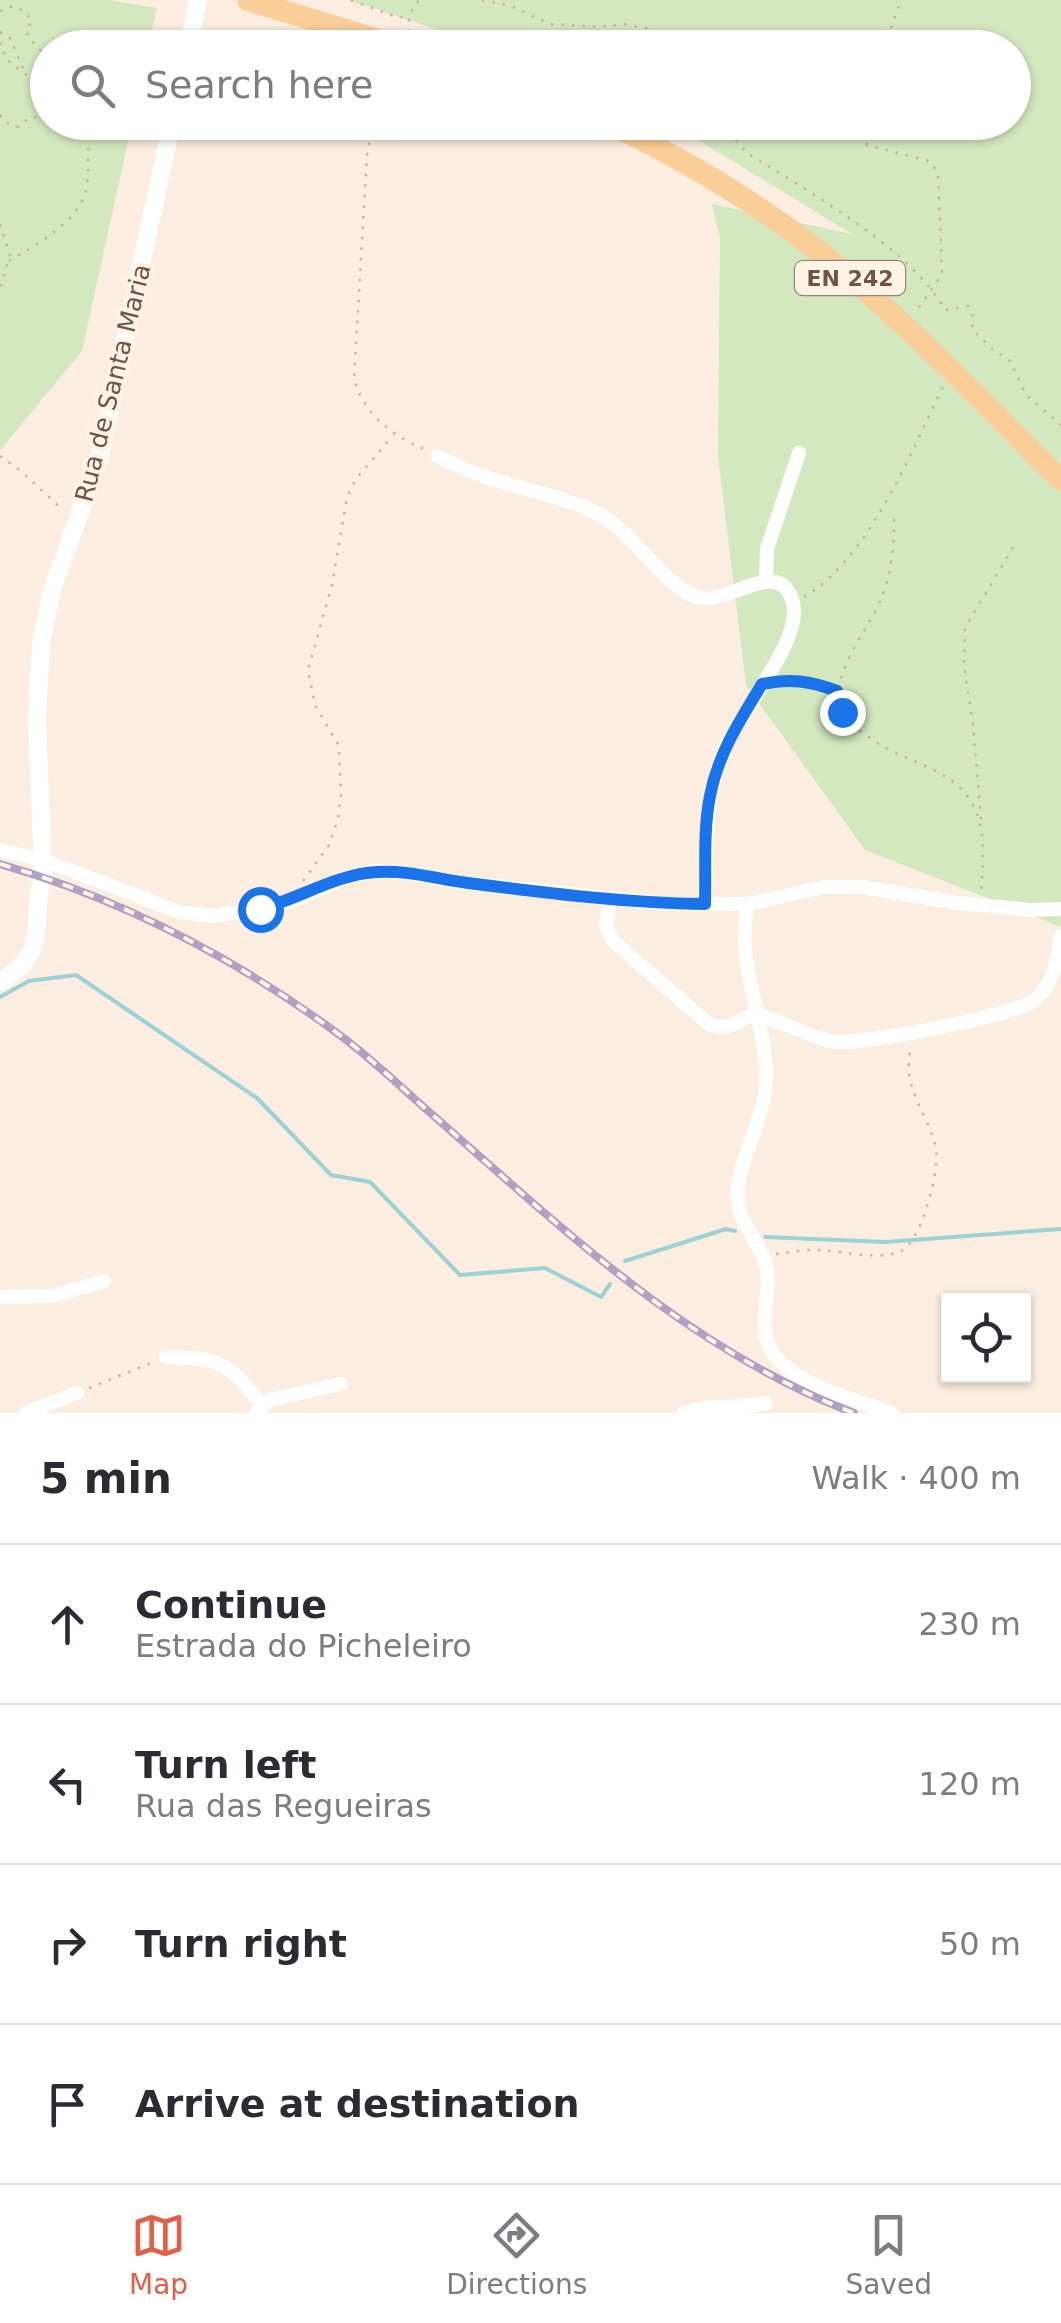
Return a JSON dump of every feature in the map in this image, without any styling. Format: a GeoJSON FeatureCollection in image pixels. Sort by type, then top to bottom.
{"type":"FeatureCollection","features":[{"type":"Feature","properties":{"kind":"main road"},"geometry":{"type":"LineString","coordinates":[[248,0],[346,30]]}},
{"type":"Feature","properties":{"kind":"main road","name":"EN 242"},"geometry":{"type":"LineString","coordinates":[[641,140],[701,171],[797,236],[852,280],[1061,480]]}},
{"type":"Feature","properties":{"kind":"street"},"geometry":{"type":"LineString","coordinates":[[192,30],[198,0]]}},
{"type":"Feature","properties":{"kind":"street","name":"Rua de Santa Maria"},"geometry":{"type":"LineString","coordinates":[[0,982],[29,960],[35,946],[44,860],[37,719],[41,644],[52,590],[99,460],[168,140]]}},
{"type":"Feature","properties":{"kind":"street"},"geometry":{"type":"LineString","coordinates":[[766,582],[767,549],[798,453]]}},
{"type":"Feature","properties":{"kind":"street"},"geometry":{"type":"LineString","coordinates":[[437,456],[481,476],[600,515],[626,534],[684,591],[698,598],[712,600],[753,582],[775,582],[790,593],[793,619],[779,657],[730,736],[714,781],[709,800],[705,904]]}},
{"type":"Feature","properties":{"kind":"street"},"geometry":{"type":"LineString","coordinates":[[0,850],[44,860],[179,912],[234,915],[288,902],[350,876],[375,872],[610,898],[705,904],[748,904],[824,888],[861,887],[980,905],[1061,909]]}},
{"type":"Feature","properties":{"kind":"street"},"geometry":{"type":"LineString","coordinates":[[610,898],[606,926],[613,941],[710,1026],[733,1026],[756,1012]]}},
{"type":"Feature","properties":{"kind":"street"},"geometry":{"type":"LineString","coordinates":[[748,904],[744,955],[766,1066],[766,1094],[738,1187],[738,1210],[768,1268],[767,1342],[782,1367],[814,1384],[892,1413]]}},
{"type":"Feature","properties":{"kind":"street"},"geometry":{"type":"LineString","coordinates":[[756,1012],[835,1042],[914,1035],[942,1024],[1020,1009],[1045,988],[1057,961],[1061,936]]}},
{"type":"Feature","properties":{"kind":"street"},"geometry":{"type":"LineString","coordinates":[[0,1297],[53,1296],[104,1281]]}},
{"type":"Feature","properties":{"kind":"street"},"geometry":{"type":"LineString","coordinates":[[166,1357],[195,1358],[229,1367],[260,1410],[269,1400],[341,1384]]}},
{"type":"Feature","properties":{"kind":"street"},"geometry":{"type":"LineString","coordinates":[[26,1413],[76,1393]]}},
{"type":"Feature","properties":{"kind":"street"},"geometry":{"type":"LineString","coordinates":[[684,1413],[703,1406],[748,1407],[766,1402]]}},
{"type":"Feature","properties":{"kind":"path"},"geometry":{"type":"LineString","coordinates":[[351,0],[399,18],[409,15],[419,0]]}},
{"type":"Feature","properties":{"kind":"path"},"geometry":{"type":"LineString","coordinates":[[482,0],[511,6],[550,24],[624,24],[652,30]]}},
{"type":"Feature","properties":{"kind":"path"},"geometry":{"type":"LineString","coordinates":[[891,30],[902,0]]}},
{"type":"Feature","properties":{"kind":"path"},"geometry":{"type":"LineString","coordinates":[[0,12],[13,6],[24,11],[32,20],[26,31],[30,41]]}},
{"type":"Feature","properties":{"kind":"path"},"geometry":{"type":"LineString","coordinates":[[0,32],[10,38],[26,73]]}},
{"type":"Feature","properties":{"kind":"path"},"geometry":{"type":"LineString","coordinates":[[0,42],[6,59],[30,77]]}},
{"type":"Feature","properties":{"kind":"path"},"geometry":{"type":"LineString","coordinates":[[0,115],[5,122],[18,127],[30,117]]}},
{"type":"Feature","properties":{"kind":"path"},"geometry":{"type":"LineString","coordinates":[[9,262],[36,245],[81,204],[88,187],[90,140]]}},
{"type":"Feature","properties":{"kind":"path"},"geometry":{"type":"LineString","coordinates":[[370,140],[354,379],[366,408],[393,435],[437,456]]}},
{"type":"Feature","properties":{"kind":"path"},"geometry":{"type":"LineString","coordinates":[[735,140],[746,152],[899,256],[945,310],[968,306],[973,316],[972,329],[1010,361],[1026,395],[1061,425]]}},
{"type":"Feature","properties":{"kind":"path"},"geometry":{"type":"LineString","coordinates":[[867,140],[867,145],[929,161],[938,172],[942,274],[909,319]]}},
{"type":"Feature","properties":{"kind":"path"},"geometry":{"type":"LineString","coordinates":[[0,224],[9,262],[0,288]]}},
{"type":"Feature","properties":{"kind":"path"},"geometry":{"type":"LineString","coordinates":[[794,604],[821,587],[847,560],[896,484],[950,371]]}},
{"type":"Feature","properties":{"kind":"path"},"geometry":{"type":"LineString","coordinates":[[288,902],[328,845],[342,794],[339,746],[315,705],[308,670],[332,585],[342,514],[356,480],[393,435]]}},
{"type":"Feature","properties":{"kind":"path"},"geometry":{"type":"LineString","coordinates":[[0,456],[21,470],[78,524]]}},
{"type":"Feature","properties":{"kind":"path"},"geometry":{"type":"LineString","coordinates":[[894,519],[892,564],[882,598],[858,640],[837,691],[842,712],[855,728],[883,747],[960,786],[972,800],[981,826]]}},
{"type":"Feature","properties":{"kind":"path"},"geometry":{"type":"LineString","coordinates":[[980,905],[981,826],[964,666],[964,628],[1014,546]]}},
{"type":"Feature","properties":{"kind":"path"},"geometry":{"type":"LineString","coordinates":[[762,684],[806,680],[837,691]]}},
{"type":"Feature","properties":{"kind":"path"},"geometry":{"type":"LineString","coordinates":[[763,1256],[812,1250],[883,1254],[899,1252],[913,1244],[920,1231],[937,1162],[936,1148],[908,1078],[914,1035]]}},
{"type":"Feature","properties":{"kind":"path"},"geometry":{"type":"LineString","coordinates":[[76,1393],[166,1357]]}},
{"type":"Feature","properties":{"kind":"green space"},"geometry":{"type":"Polygon","coordinates":[[[0,0],[109,0],[157,8],[152,30],[30,30],[30,140],[128,140],[82,351],[0,450],[0,0]]]}},
{"type":"Feature","properties":{"kind":"green space"},"geometry":{"type":"Polygon","coordinates":[[[348,0],[1061,0],[1061,927],[865,850],[746,685],[718,456],[720,238],[712,204],[852,234],[698,140],[1031,140],[1031,30],[438,30],[348,0]]]}},
{"type":"Feature","properties":{"kind":"waterway"},"geometry":{"type":"LineString","coordinates":[[0,997],[29,981],[76,975],[257,1098],[331,1175],[370,1182],[460,1275],[545,1268],[601,1297],[610,1284]]}},
{"type":"Feature","properties":{"kind":"waterway"},"geometry":{"type":"LineString","coordinates":[[625,1261],[726,1229],[735,1231]]}},
{"type":"Feature","properties":{"kind":"waterway"},"geometry":{"type":"LineString","coordinates":[[765,1237],[885,1242],[1061,1229]]}},
{"type":"Feature","properties":{"kind":"railway"},"geometry":{"type":"LineString","coordinates":[[0,864],[133,913],[258,980],[362,1053],[581,1244],[684,1322],[794,1387],[854,1413]]}},
{"type":"Feature","properties":{"kind":"route"},"geometry":{"type":"LineString","coordinates":[[260,909],[288,902],[350,876],[375,872],[668,904],[705,904],[709,800],[730,736],[762,684],[806,680],[837,691],[842,712]]}}]}
